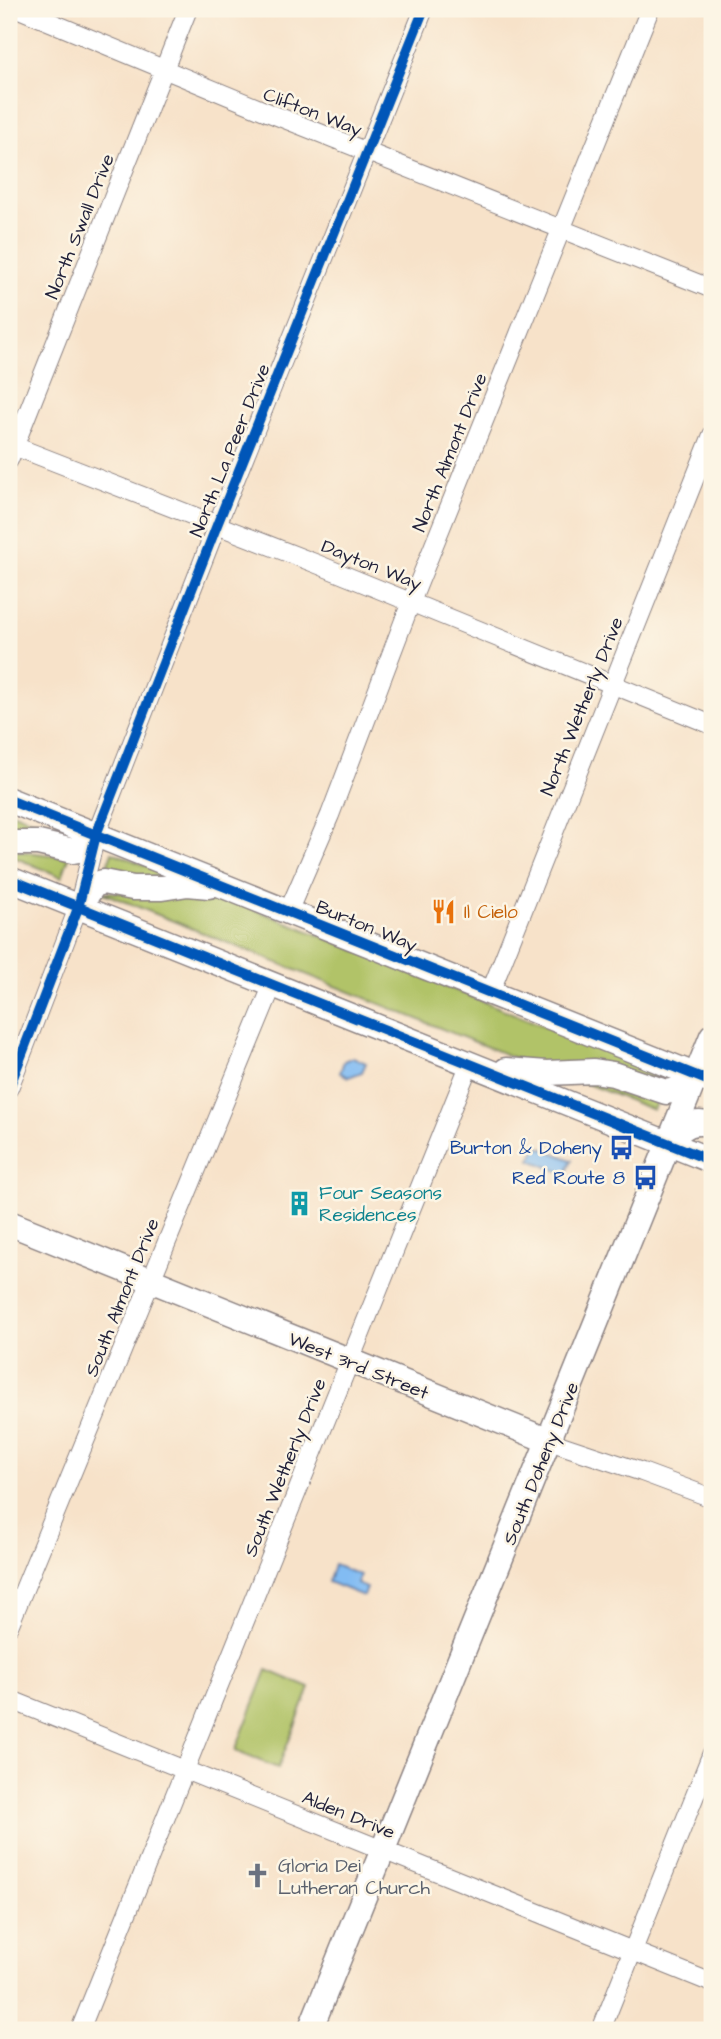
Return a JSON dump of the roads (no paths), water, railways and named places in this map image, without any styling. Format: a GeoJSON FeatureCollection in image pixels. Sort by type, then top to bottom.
{"type":"FeatureCollection","features":[{"type":"Feature","properties":{"kind":"main road","name":"Burton Way"},"geometry":{"type":"LineString","coordinates":[[9,800],[704,1079]]}},
{"type":"Feature","properties":{"kind":"main road"},"geometry":{"type":"LineString","coordinates":[[9,843],[38,843],[73,850],[84,849],[96,835]]}},
{"type":"Feature","properties":{"kind":"main road"},"geometry":{"type":"LineString","coordinates":[[9,879],[712,1161]]}},
{"type":"Feature","properties":{"kind":"main road"},"geometry":{"type":"LineString","coordinates":[[78,908],[94,885],[103,881],[133,888],[162,888],[188,884],[228,888]]}},
{"type":"Feature","properties":{"kind":"main road","name":"South Doheny Drive"},"geometry":{"type":"LineString","coordinates":[[310,2030],[668,1144],[704,1079],[712,1036]]}},
{"type":"Feature","properties":{"kind":"main road"},"geometry":{"type":"LineString","coordinates":[[477,1066],[547,1073],[594,1071],[613,1074],[666,1091],[682,1089],[704,1079]]}},
{"type":"Feature","properties":{"kind":"main road"},"geometry":{"type":"LineString","coordinates":[[668,1144],[682,1128],[691,1123],[712,1125]]}},
{"type":"Feature","properties":{"kind":"main road","name":"West 3rd Street"},"geometry":{"type":"LineString","coordinates":[[9,1223],[549,1441]]}},
{"type":"Feature","properties":{"kind":"street","name":"Clifton Way"},"geometry":{"type":"LineString","coordinates":[[19,9],[164,70],[712,289]]}},
{"type":"Feature","properties":{"kind":"street","name":"North Swall Drive"},"geometry":{"type":"LineString","coordinates":[[11,453],[188,9]]}},
{"type":"Feature","properties":{"kind":"street","name":"North La Peer Drive"},"geometry":{"type":"LineString","coordinates":[[9,1088],[78,908],[96,835],[424,9]]}},
{"type":"Feature","properties":{"kind":"street","name":"North Almont Drive"},"geometry":{"type":"LineString","coordinates":[[288,912],[330,816],[411,602],[650,9]]}},
{"type":"Feature","properties":{"kind":"street","name":"North Wetherly Drive"},"geometry":{"type":"LineString","coordinates":[[490,993],[712,435]]}},
{"type":"Feature","properties":{"kind":"street","name":"Dayton Way"},"geometry":{"type":"LineString","coordinates":[[11,453],[217,525],[712,725]]}},
{"type":"Feature","properties":{"kind":"street","name":"South Almont Drive"},"geometry":{"type":"LineString","coordinates":[[9,1626],[273,984]]}},
{"type":"Feature","properties":{"kind":"street","name":"South Wetherly Drive"},"geometry":{"type":"LineString","coordinates":[[183,1770],[350,1361],[477,1066]]}},
{"type":"Feature","properties":{"kind":"street","name":"West 3rd Street"},"geometry":{"type":"LineString","coordinates":[[549,1441],[712,1498]]}},
{"type":"Feature","properties":{"kind":"street","name":"Alden Drive"},"geometry":{"type":"LineString","coordinates":[[9,1699],[712,1983]]}},
{"type":"Feature","properties":{"kind":"street"},"geometry":{"type":"LineString","coordinates":[[601,2030],[712,1753]]}},
{"type":"Feature","properties":{"kind":"street"},"geometry":{"type":"LineString","coordinates":[[80,2030],[183,1770]]}},
{"type":"Feature","properties":{"kind":"water"},"geometry":{"type":"Polygon","coordinates":[[[353,1057],[366,1063],[362,1072],[349,1077],[340,1073],[344,1061],[353,1057]]]}},
{"type":"Feature","properties":{"kind":"water"},"geometry":{"type":"Polygon","coordinates":[[[537,1146],[572,1160],[566,1174],[531,1160],[537,1146]]]}},
{"type":"Feature","properties":{"kind":"water"},"geometry":{"type":"Polygon","coordinates":[[[334,1565],[360,1575],[357,1584],[366,1588],[363,1596],[328,1582],[334,1565]]]}},
{"type":"Feature","properties":{"kind":"place","name":"Il Cielo"},"geometry":{"type":"Point","coordinates":[444,911]}},
{"type":"Feature","properties":{"kind":"place","name":"Burton & Doheny"},"geometry":{"type":"Point","coordinates":[622,1147]}},
{"type":"Feature","properties":{"kind":"place","name":"Red Route 8"},"geometry":{"type":"Point","coordinates":[645,1177]}},
{"type":"Feature","properties":{"kind":"place","name":"Four Seasons Residences"},"geometry":{"type":"Point","coordinates":[299,1203]}},
{"type":"Feature","properties":{"kind":"place","name":"Gloria Dei Lutheran Church"},"geometry":{"type":"Point","coordinates":[258,1876]}}]}
